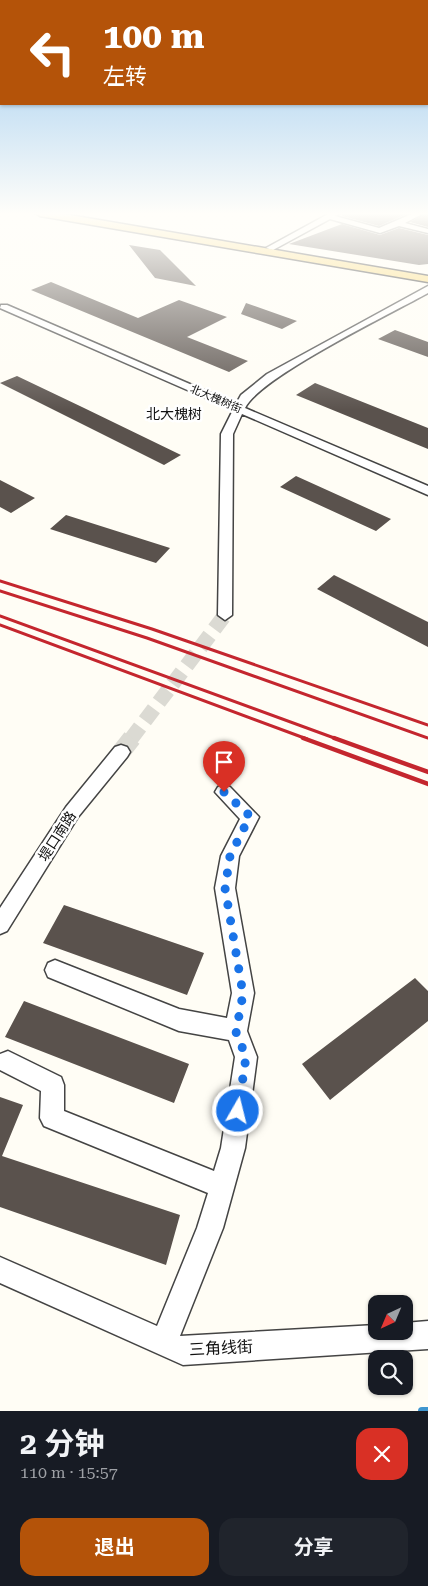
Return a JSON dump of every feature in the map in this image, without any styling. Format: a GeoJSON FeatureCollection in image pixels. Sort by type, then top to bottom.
{"type":"FeatureCollection","features":[{"type":"Feature","properties":{"kind":"street"},"geometry":{"type":"LineString","coordinates":[[225,615],[227,434],[245,397],[271,376],[428,289]]}},
{"type":"Feature","properties":{"kind":"street","name":"北大槐树街"},"geometry":{"type":"LineString","coordinates":[[4,307],[428,491]]}},
{"type":"Feature","properties":{"kind":"street","name":"堤口南路"},"geometry":{"type":"LineString","coordinates":[[0,925],[72,812],[121,752]]}},
{"type":"Feature","properties":{"kind":"street"},"geometry":{"type":"LineString","coordinates":[[164,1342],[210,1228],[222,1187],[233,1148],[246,1057],[236,1032],[243,994],[225,888],[230,856],[250,816],[224,792]]}},
{"type":"Feature","properties":{"kind":"street"},"geometry":{"type":"LineString","coordinates":[[56,970],[179,1020],[236,1032]]}},
{"type":"Feature","properties":{"kind":"street"},"geometry":{"type":"LineString","coordinates":[[8,1062],[53,1086],[52,1118],[222,1187]]}},
{"type":"Feature","properties":{"kind":"street","name":"三角线街"},"geometry":{"type":"LineString","coordinates":[[0,1270],[183,1351],[428,1335]]}},
{"type":"Feature","properties":{"kind":"building"},"geometry":{"type":"Polygon","coordinates":[[[159,279],[189,279],[196,286],[159,279]]]}},
{"type":"Feature","properties":{"kind":"building"},"geometry":{"type":"Polygon","coordinates":[[[51,282],[138,318],[179,300],[227,317],[187,337],[248,361],[229,372],[31,290],[51,282]]]}},
{"type":"Feature","properties":{"kind":"building"},"geometry":{"type":"Polygon","coordinates":[[[246,303],[297,321],[282,329],[241,314],[246,303]]]}},
{"type":"Feature","properties":{"kind":"building"},"geometry":{"type":"Polygon","coordinates":[[[395,330],[428,342],[428,357],[378,339],[395,330]]]}},
{"type":"Feature","properties":{"kind":"building"},"geometry":{"type":"Polygon","coordinates":[[[17,376],[181,455],[164,465],[0,383],[17,376]]]}},
{"type":"Feature","properties":{"kind":"building"},"geometry":{"type":"Polygon","coordinates":[[[315,383],[428,428],[428,449],[296,395],[315,383]]]}},
{"type":"Feature","properties":{"kind":"building"},"geometry":{"type":"Polygon","coordinates":[[[296,476],[391,519],[376,531],[280,487],[296,476]]]}},
{"type":"Feature","properties":{"kind":"building"},"geometry":{"type":"Polygon","coordinates":[[[0,480],[35,498],[11,513],[0,507],[0,480]]]}},
{"type":"Feature","properties":{"kind":"building"},"geometry":{"type":"Polygon","coordinates":[[[66,515],[170,548],[156,563],[50,529],[66,515]]]}},
{"type":"Feature","properties":{"kind":"building"},"geometry":{"type":"Polygon","coordinates":[[[334,575],[428,622],[428,647],[317,589],[334,575]]]}},
{"type":"Feature","properties":{"kind":"building"},"geometry":{"type":"Polygon","coordinates":[[[64,905],[204,953],[187,995],[43,943],[64,905]]]}},
{"type":"Feature","properties":{"kind":"building"},"geometry":{"type":"Polygon","coordinates":[[[415,978],[428,991],[428,1021],[330,1100],[302,1064],[415,978]]]}},
{"type":"Feature","properties":{"kind":"building"},"geometry":{"type":"Polygon","coordinates":[[[24,1001],[189,1064],[174,1103],[5,1037],[24,1001]]]}},
{"type":"Feature","properties":{"kind":"building"},"geometry":{"type":"Polygon","coordinates":[[[0,1097],[23,1105],[2,1156],[180,1215],[166,1265],[0,1207],[0,1097]]]}},
{"type":"Feature","properties":{"kind":"waterway"},"geometry":{"type":"LineString","coordinates":[[422,1411],[428,1411]]}},
{"type":"Feature","properties":{"kind":"tunnel"},"geometry":{"type":"LineString","coordinates":[[131,739],[225,615]]}},
{"type":"Feature","properties":{"kind":"tunnel"},"geometry":{"type":"LineString","coordinates":[[121,752],[132,738]]}},
{"type":"Feature","properties":{"kind":"railway"},"geometry":{"type":"LineString","coordinates":[[0,581],[152,629],[428,725]]}},
{"type":"Feature","properties":{"kind":"railway"},"geometry":{"type":"LineString","coordinates":[[0,591],[147,638],[428,738]]}},
{"type":"Feature","properties":{"kind":"railway"},"geometry":{"type":"LineString","coordinates":[[0,616],[337,739]]}},
{"type":"Feature","properties":{"kind":"railway"},"geometry":{"type":"LineString","coordinates":[[0,625],[307,739]]}},
{"type":"Feature","properties":{"kind":"railway"},"geometry":{"type":"LineString","coordinates":[[303,738],[428,784]]}},
{"type":"Feature","properties":{"kind":"railway"},"geometry":{"type":"LineString","coordinates":[[334,738],[428,772]]}},
{"type":"Feature","properties":{"kind":"district","name":"北大槐树"},"geometry":{"type":"Point","coordinates":[174,414]}},
{"type":"Feature","properties":{"kind":"route"},"geometry":{"type":"LineString","coordinates":[[224,792],[250,816],[230,856],[225,888],[243,994],[236,1032],[246,1057],[238,1111]]}}]}
